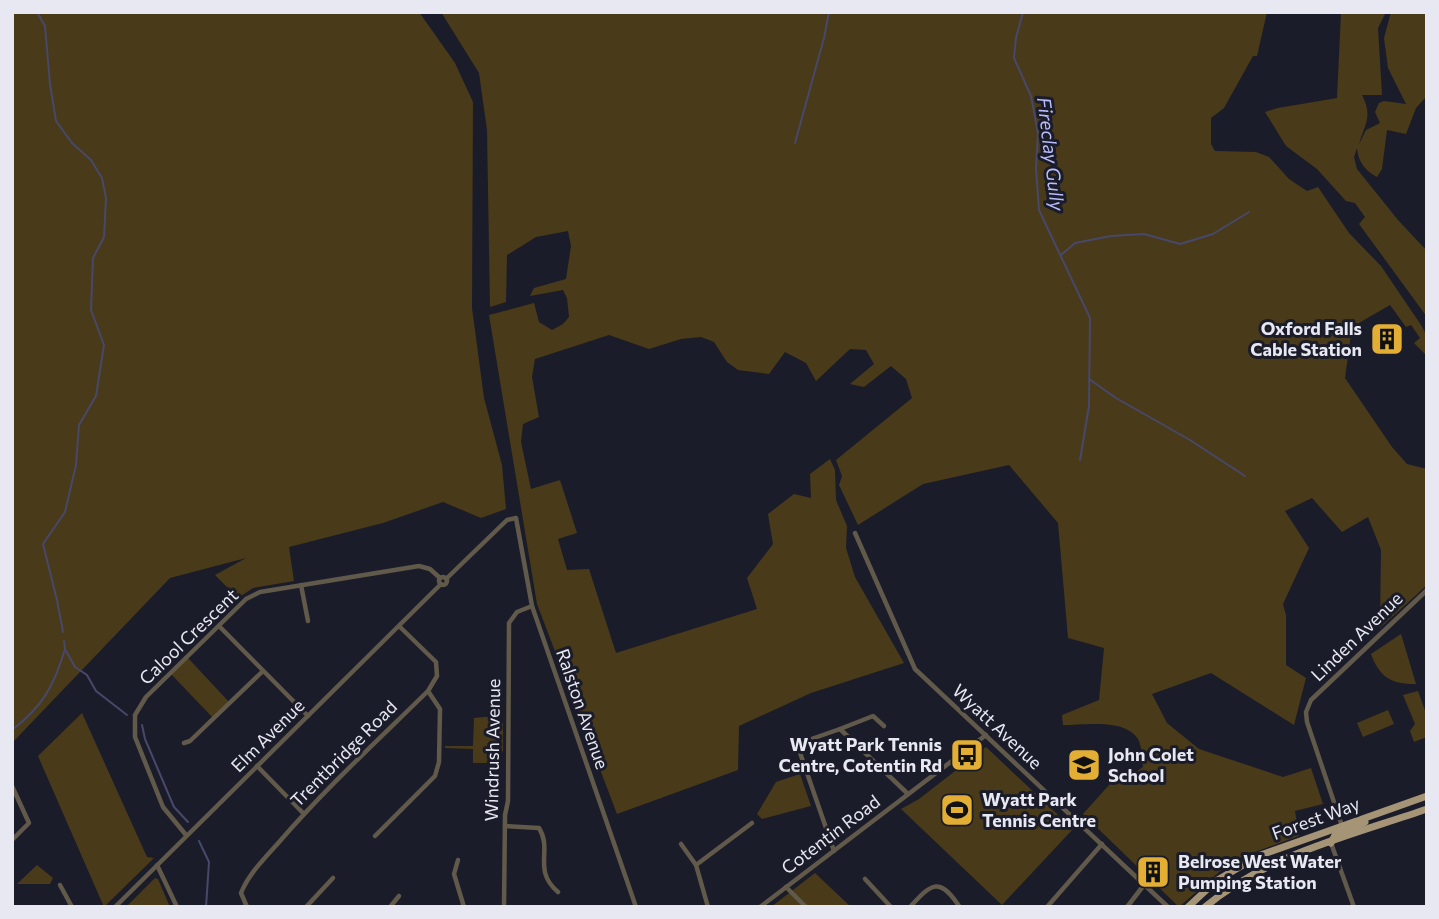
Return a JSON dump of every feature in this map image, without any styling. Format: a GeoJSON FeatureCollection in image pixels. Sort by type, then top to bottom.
{"type":"FeatureCollection","features":[{"type":"Feature","properties":{"kind":"main road","name":"Forest Way"},"geometry":{"type":"LineString","coordinates":[[1188,907],[1229,872],[1258,856],[1427,796]]}},
{"type":"Feature","properties":{"kind":"main road","name":"Forest Way"},"geometry":{"type":"LineString","coordinates":[[1205,907],[1231,885],[1259,869],[1427,809]]}},
{"type":"Feature","properties":{"kind":"main road"},"geometry":{"type":"LineString","coordinates":[[1285,846],[1297,846],[1321,838],[1331,842],[1335,835],[1368,821],[1375,814]]}},
{"type":"Feature","properties":{"kind":"street","name":"Elm Avenue"},"geometry":{"type":"LineString","coordinates":[[115,907],[399,626],[442,580],[507,520],[516,518]]}},
{"type":"Feature","properties":{"kind":"street","name":"Ralston Avenue"},"geometry":{"type":"LineString","coordinates":[[516,518],[532,606],[636,907]]}},
{"type":"Feature","properties":{"kind":"street","name":"Wyatt Avenue"},"geometry":{"type":"LineString","coordinates":[[855,533],[915,669],[1168,907]]}},
{"type":"Feature","properties":{"kind":"street","name":"Calool Crescent"},"geometry":{"type":"LineString","coordinates":[[186,835],[163,807],[135,737],[135,715],[146,697],[246,599],[260,592],[419,566],[430,569],[442,580]]}},
{"type":"Feature","properties":{"kind":"street"},"geometry":{"type":"LineString","coordinates":[[301,585],[308,621]]}},
{"type":"Feature","properties":{"kind":"street","name":"Linden Avenue"},"geometry":{"type":"LineString","coordinates":[[1342,826],[1308,726],[1306,712],[1311,700],[1427,590]]}},
{"type":"Feature","properties":{"kind":"street","name":"Windrush Avenue"},"geometry":{"type":"LineString","coordinates":[[504,907],[505,826],[509,801],[509,623],[517,612],[532,606]]}},
{"type":"Feature","properties":{"kind":"street"},"geometry":{"type":"LineString","coordinates":[[219,626],[308,716]]}},
{"type":"Feature","properties":{"kind":"street"},"geometry":{"type":"LineString","coordinates":[[375,836],[435,776],[439,762],[440,709],[428,691],[438,676],[436,662],[399,626]]}},
{"type":"Feature","properties":{"kind":"street"},"geometry":{"type":"LineString","coordinates":[[184,743],[190,741],[263,670]]}},
{"type":"Feature","properties":{"kind":"street","name":"Trentbridge Road"},"geometry":{"type":"LineString","coordinates":[[247,907],[242,893],[246,881],[304,814],[428,691]]}},
{"type":"Feature","properties":{"kind":"street"},"geometry":{"type":"LineString","coordinates":[[834,850],[797,744],[873,716],[884,726]]}},
{"type":"Feature","properties":{"kind":"street"},"geometry":{"type":"LineString","coordinates":[[840,729],[908,794]]}},
{"type":"Feature","properties":{"kind":"street","name":"Cotentin Road"},"geometry":{"type":"LineString","coordinates":[[760,907],[986,735]]}},
{"type":"Feature","properties":{"kind":"street"},"geometry":{"type":"LineString","coordinates":[[257,766],[304,814]]}},
{"type":"Feature","properties":{"kind":"street"},"geometry":{"type":"LineString","coordinates":[[12,786],[29,824],[12,840]]}},
{"type":"Feature","properties":{"kind":"street"},"geometry":{"type":"LineString","coordinates":[[696,865],[752,823]]}},
{"type":"Feature","properties":{"kind":"street"},"geometry":{"type":"LineString","coordinates":[[505,826],[539,828],[543,836],[544,874],[548,884],[558,892]]}},
{"type":"Feature","properties":{"kind":"street"},"geometry":{"type":"LineString","coordinates":[[1331,842],[1354,907]]}},
{"type":"Feature","properties":{"kind":"street"},"geometry":{"type":"LineString","coordinates":[[681,844],[696,865],[708,907]]}},
{"type":"Feature","properties":{"kind":"street"},"geometry":{"type":"LineString","coordinates":[[1048,907],[1102,844]]}},
{"type":"Feature","properties":{"kind":"street"},"geometry":{"type":"LineString","coordinates":[[458,860],[454,874],[464,907]]}},
{"type":"Feature","properties":{"kind":"street"},"geometry":{"type":"LineString","coordinates":[[157,865],[177,907]]}},
{"type":"Feature","properties":{"kind":"street"},"geometry":{"type":"LineString","coordinates":[[306,907],[333,878]]}},
{"type":"Feature","properties":{"kind":"street"},"geometry":{"type":"LineString","coordinates":[[865,879],[891,907]]}},
{"type":"Feature","properties":{"kind":"street"},"geometry":{"type":"LineString","coordinates":[[60,885],[72,907]]}},
{"type":"Feature","properties":{"kind":"street"},"geometry":{"type":"LineString","coordinates":[[1127,907],[1144,885]]}},
{"type":"Feature","properties":{"kind":"street"},"geometry":{"type":"LineString","coordinates":[[909,907],[928,888],[936,886],[946,889],[959,906]]}},
{"type":"Feature","properties":{"kind":"street"},"geometry":{"type":"LineString","coordinates":[[786,887],[806,907]]}},
{"type":"Feature","properties":{"kind":"street"},"geometry":{"type":"LineString","coordinates":[[390,907],[399,895]]}},
{"type":"Feature","properties":{"kind":"shaded area"},"geometry":{"type":"Polygon","coordinates":[[[12,12],[419,12],[455,63],[473,102],[472,308],[484,398],[502,465],[506,509],[481,518],[443,502],[383,523],[289,547],[294,581],[253,588],[238,598],[215,575],[246,558],[170,578],[12,743],[12,12]]]}},
{"type":"Feature","properties":{"kind":"shaded area"},"geometry":{"type":"Polygon","coordinates":[[[441,12],[1267,12],[1257,56],[1253,56],[1224,108],[1211,118],[1211,144],[1215,151],[1256,152],[1269,157],[1289,179],[1307,191],[1318,187],[1349,233],[1381,266],[1427,336],[1427,356],[1414,343],[1420,338],[1411,325],[1406,327],[1390,305],[1352,327],[1345,378],[1392,447],[1407,464],[1427,469],[1427,585],[1380,628],[1381,550],[1368,517],[1342,532],[1312,498],[1285,511],[1309,548],[1283,604],[1286,615],[1286,665],[1306,678],[1294,725],[1211,673],[1152,694],[1167,723],[1199,749],[1283,777],[1311,768],[1323,804],[1295,811],[1299,836],[1233,860],[1179,907],[1083,814],[1118,775],[1124,780],[1143,767],[1138,739],[1132,732],[1114,725],[1063,725],[1062,715],[1099,700],[1104,648],[1068,638],[1058,523],[1009,465],[923,484],[858,525],[839,485],[842,476],[836,460],[912,398],[906,379],[891,366],[864,387],[850,384],[874,364],[866,350],[850,349],[816,381],[806,363],[785,352],[769,374],[738,370],[727,362],[714,342],[701,337],[681,339],[649,349],[609,335],[535,359],[532,377],[539,417],[523,424],[521,442],[531,489],[560,480],[577,533],[558,539],[567,570],[589,569],[616,653],[757,609],[747,578],[773,544],[768,514],[794,494],[811,498],[810,474],[830,459],[835,470],[836,500],[847,526],[846,548],[855,577],[904,663],[811,693],[739,726],[738,770],[617,814],[537,604],[489,315],[534,303],[539,322],[552,330],[563,324],[569,317],[567,298],[563,290],[530,296],[534,288],[566,279],[571,246],[568,231],[536,237],[507,255],[506,302],[490,307],[487,130],[479,73],[441,12]]]}},
{"type":"Feature","properties":{"kind":"shaded area"},"geometry":{"type":"Polygon","coordinates":[[[1341,12],[1386,12],[1378,28],[1382,95],[1362,95],[1367,115],[1359,144],[1366,130],[1380,123],[1375,112],[1379,103],[1384,101],[1406,104],[1388,68],[1384,38],[1391,12],[1427,12],[1427,96],[1416,108],[1406,134],[1387,130],[1382,169],[1377,177],[1363,165],[1357,148],[1354,157],[1357,169],[1427,251],[1427,317],[1359,224],[1365,217],[1355,203],[1346,201],[1317,169],[1286,146],[1265,112],[1337,98],[1341,12]]]}},
{"type":"Feature","properties":{"kind":"shaded area"},"geometry":{"type":"Polygon","coordinates":[[[1401,634],[1416,684],[1400,683],[1387,678],[1378,669],[1371,654],[1401,634]]]}},
{"type":"Feature","properties":{"kind":"shaded area"},"geometry":{"type":"Polygon","coordinates":[[[187,657],[230,703],[214,719],[170,673],[187,657]]]}},
{"type":"Feature","properties":{"kind":"shaded area"},"geometry":{"type":"Polygon","coordinates":[[[1418,691],[1427,716],[1427,737],[1414,742],[1410,731],[1415,724],[1403,695],[1418,691]]]}},
{"type":"Feature","properties":{"kind":"shaded area"},"geometry":{"type":"Polygon","coordinates":[[[1388,710],[1394,724],[1363,737],[1357,723],[1388,710]]]}},
{"type":"Feature","properties":{"kind":"shaded area"},"geometry":{"type":"Polygon","coordinates":[[[82,713],[147,857],[154,858],[104,907],[38,756],[82,713]]]}},
{"type":"Feature","properties":{"kind":"shaded area"},"geometry":{"type":"Polygon","coordinates":[[[496,716],[503,723],[503,751],[490,763],[473,763],[473,749],[445,748],[473,746],[474,718],[496,716]]]}},
{"type":"Feature","properties":{"kind":"shaded area"},"geometry":{"type":"Polygon","coordinates":[[[986,747],[1073,829],[1002,905],[901,809],[919,799],[986,747]]]}},
{"type":"Feature","properties":{"kind":"shaded area"},"geometry":{"type":"Polygon","coordinates":[[[800,774],[811,806],[762,819],[757,814],[776,782],[800,774]]]}},
{"type":"Feature","properties":{"kind":"shaded area"},"geometry":{"type":"Polygon","coordinates":[[[37,865],[53,878],[50,884],[17,884],[37,865]]]}},
{"type":"Feature","properties":{"kind":"shaded area"},"geometry":{"type":"Polygon","coordinates":[[[815,873],[851,907],[771,907],[815,873]]]}},
{"type":"Feature","properties":{"kind":"shaded area"},"geometry":{"type":"Polygon","coordinates":[[[155,878],[158,879],[170,907],[126,907],[155,878]]]}},
{"type":"Feature","properties":{"kind":"waterway"},"geometry":{"type":"LineString","coordinates":[[37,12],[45,26],[56,121],[72,143],[91,160],[102,178],[106,198],[104,237],[93,258],[91,310],[104,345],[96,396],[79,425],[76,465],[65,512],[43,544],[63,632]]}},
{"type":"Feature","properties":{"kind":"waterway"},"geometry":{"type":"LineString","coordinates":[[795,143],[829,12]]}},
{"type":"Feature","properties":{"kind":"waterway","name":"Fireclay Gully"},"geometry":{"type":"LineString","coordinates":[[1023,12],[1014,58],[1031,96],[1038,133],[1036,169],[1039,210],[1090,318],[1089,406],[1080,460]]}},
{"type":"Feature","properties":{"kind":"waterway"},"geometry":{"type":"LineString","coordinates":[[1061,255],[1075,243],[1111,236],[1144,234],[1180,244],[1213,234],[1249,212]]}},
{"type":"Feature","properties":{"kind":"waterway"},"geometry":{"type":"LineString","coordinates":[[1089,379],[1245,476]]}},
{"type":"Feature","properties":{"kind":"waterway"},"geometry":{"type":"LineString","coordinates":[[12,730],[32,712],[52,685],[65,649],[64,641]]}},
{"type":"Feature","properties":{"kind":"waterway"},"geometry":{"type":"LineString","coordinates":[[66,651],[75,667],[87,675],[96,691],[127,715]]}},
{"type":"Feature","properties":{"kind":"waterway"},"geometry":{"type":"LineString","coordinates":[[142,725],[145,739],[174,807],[188,822]]}},
{"type":"Feature","properties":{"kind":"waterway"},"geometry":{"type":"LineString","coordinates":[[199,841],[209,862],[206,907]]}},
{"type":"Feature","properties":{"kind":"place","name":"Oxford Falls Cable Station"},"geometry":{"type":"Point","coordinates":[1387,339]}},
{"type":"Feature","properties":{"kind":"place","name":"Wyatt Park Tennis Centre, Cotentin Rd"},"geometry":{"type":"Point","coordinates":[967,755]}},
{"type":"Feature","properties":{"kind":"place","name":"John Colet School"},"geometry":{"type":"Point","coordinates":[1084,765]}},
{"type":"Feature","properties":{"kind":"place","name":"Wyatt Park Tennis Centre"},"geometry":{"type":"Point","coordinates":[957,810]}},
{"type":"Feature","properties":{"kind":"place","name":"Belrose West Water Pumping Station"},"geometry":{"type":"Point","coordinates":[1153,872]}}]}
